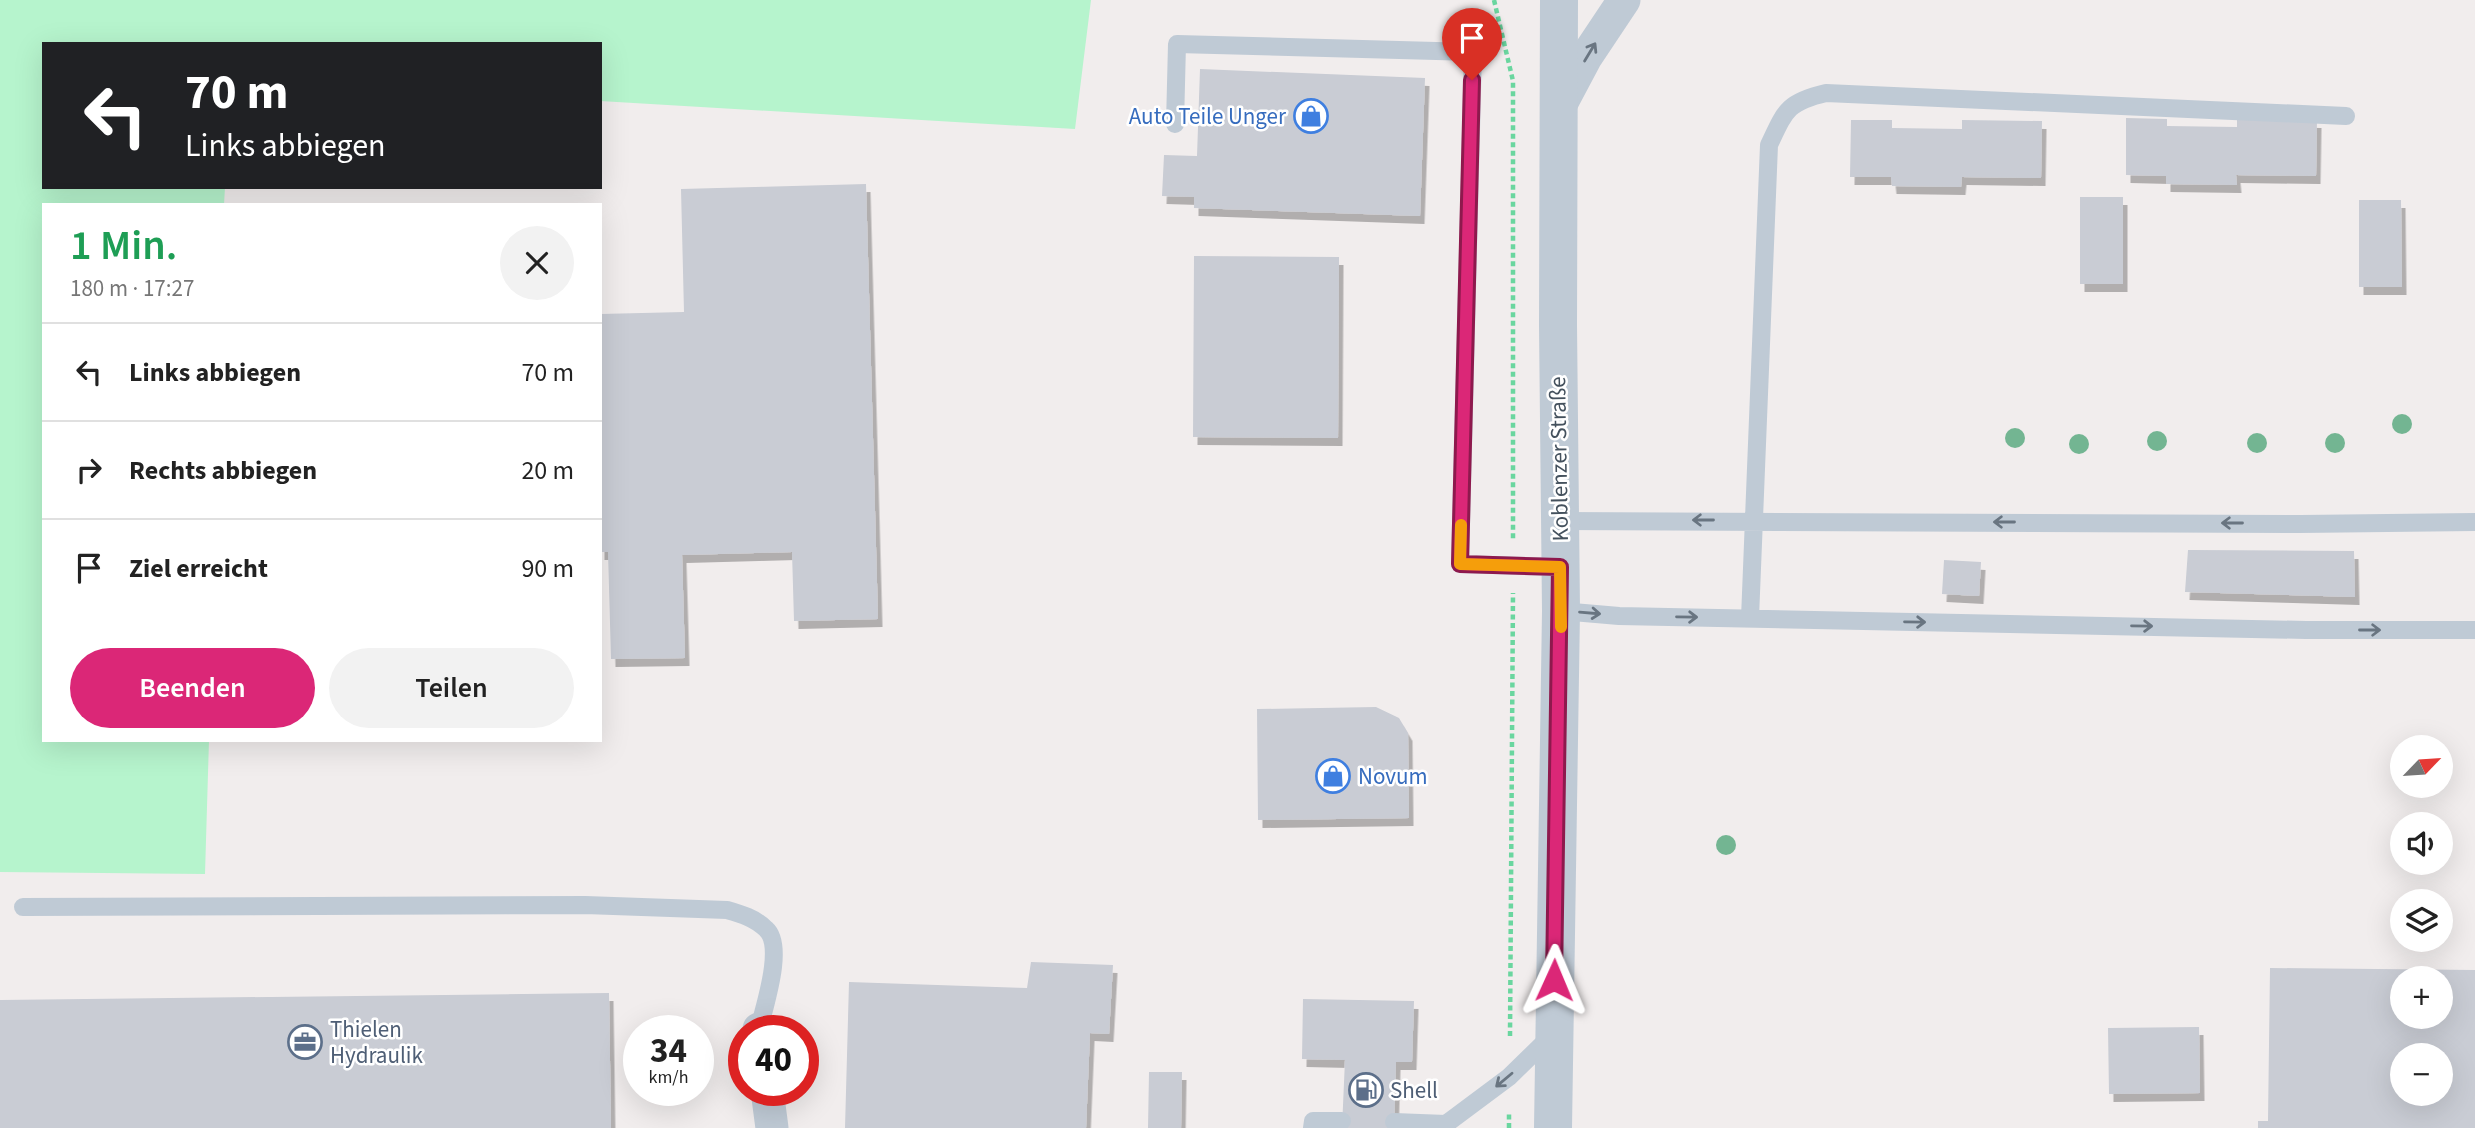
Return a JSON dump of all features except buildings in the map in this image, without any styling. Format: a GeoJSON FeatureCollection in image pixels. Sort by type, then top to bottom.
{"type":"FeatureCollection","features":[{"type":"Feature","properties":{"kind":"street","name":"Koblenzer Straße"},"geometry":{"type":"LineString","coordinates":[[1553,1128],[1561,611],[1559,0]]}},
{"type":"Feature","properties":{"kind":"street"},"geometry":{"type":"LineString","coordinates":[[1560,106],[1587,57],[1624,0]]}},
{"type":"Feature","properties":{"kind":"street"},"geometry":{"type":"LineString","coordinates":[[769,1106],[772,1128]]}},
{"type":"Feature","properties":{"kind":"lane"},"geometry":{"type":"LineString","coordinates":[[1175,124],[1177,44],[1473,52],[1460,564],[1560,567]]}},
{"type":"Feature","properties":{"kind":"lane"},"geometry":{"type":"LineString","coordinates":[[1750,618],[1769,145],[1783,114],[1801,99],[1826,93],[2346,116]]}},
{"type":"Feature","properties":{"kind":"lane"},"geometry":{"type":"LineString","coordinates":[[1560,521],[2300,524],[2475,522]]}},
{"type":"Feature","properties":{"kind":"lane"},"geometry":{"type":"LineString","coordinates":[[1561,611],[1619,616],[2306,630],[2475,630]]}},
{"type":"Feature","properties":{"kind":"lane"},"geometry":{"type":"LineString","coordinates":[[23,907],[585,905],[727,910],[747,916],[769,930],[774,961],[762,1015]]}},
{"type":"Feature","properties":{"kind":"lane"},"geometry":{"type":"LineString","coordinates":[[1394,1122],[1446,1126],[1509,1077],[1553,1033]]}},
{"type":"Feature","properties":{"kind":"lane"},"geometry":{"type":"LineString","coordinates":[[1312,1128],[1313,1121],[1342,1121]]}},
{"type":"Feature","properties":{"kind":"green space"},"geometry":{"type":"Polygon","coordinates":[[[0,0],[1091,0],[1075,129],[602,101],[602,42],[42,42],[42,189],[225,189],[224,203],[42,203],[42,742],[209,742],[205,874],[0,872],[0,0]]]}},
{"type":"Feature","properties":{"kind":"slow traffic"},"geometry":{"type":"LineString","coordinates":[[1461,525],[1460,564],[1560,567],[1561,627]]}},
{"type":"Feature","properties":{"kind":"place","name":"Auto Teile Unger"},"geometry":{"type":"Point","coordinates":[1311,116]}},
{"type":"Feature","properties":{"kind":"place","name":"Novum"},"geometry":{"type":"Point","coordinates":[1333,776]}},
{"type":"Feature","properties":{"kind":"place","name":"Thielen Hydraulik"},"geometry":{"type":"Point","coordinates":[305,1042]}},
{"type":"Feature","properties":{"kind":"place","name":"Shell"},"geometry":{"type":"Point","coordinates":[1366,1090]}},
{"type":"Feature","properties":{"kind":"route"},"geometry":{"type":"LineString","coordinates":[[1472,80],[1460,564],[1560,567],[1554,980]]}}]}
